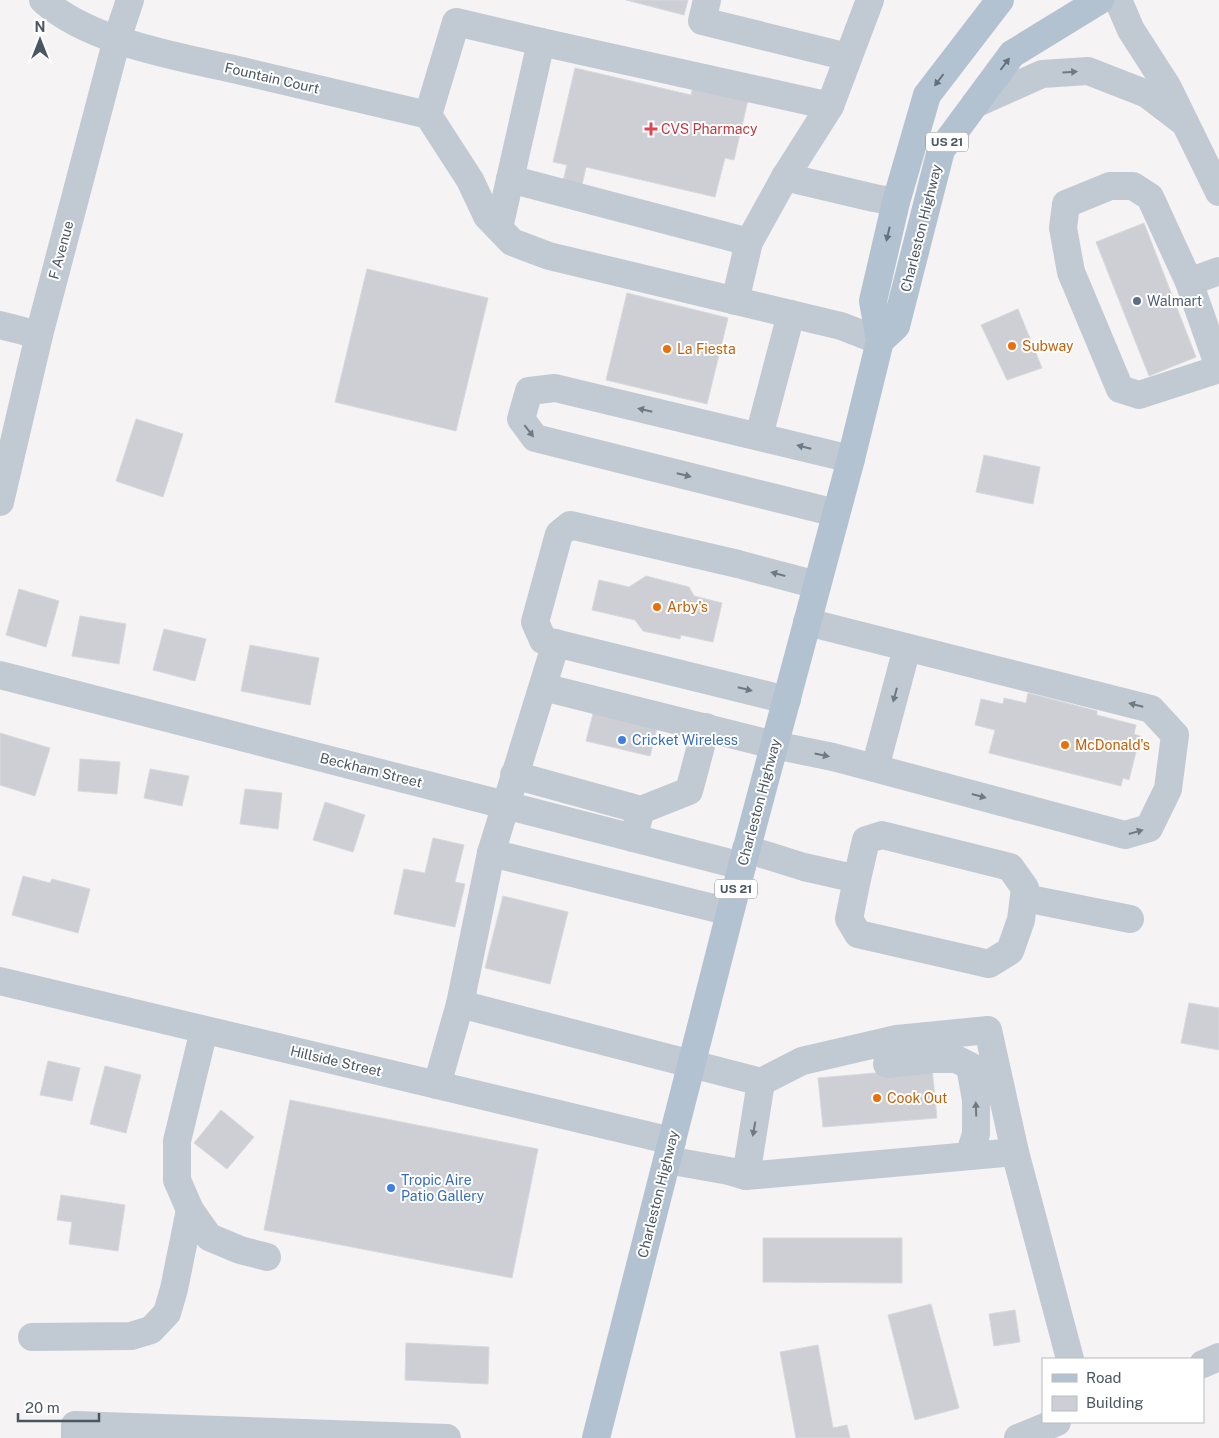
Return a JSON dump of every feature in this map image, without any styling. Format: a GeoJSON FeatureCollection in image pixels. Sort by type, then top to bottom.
{"type":"FeatureCollection","features":[{"type":"Feature","properties":{"kind":"main road","name":"Charleston Highway"},"geometry":{"type":"LineString","coordinates":[[596,1438],[744,857],[851,458],[880,341],[873,301],[896,202],[927,95],[1000,0]]}},
{"type":"Feature","properties":{"kind":"main road","name":"Charleston Highway"},"geometry":{"type":"LineString","coordinates":[[880,341],[896,326],[941,150],[1012,54],[1100,0]]}},
{"type":"Feature","properties":{"kind":"street","name":"Fountain Court"},"geometry":{"type":"LineString","coordinates":[[43,0],[54,10],[69,18],[118,39],[175,55],[428,115]]}},
{"type":"Feature","properties":{"kind":"street","name":"F Avenue"},"geometry":{"type":"LineString","coordinates":[[0,502],[39,335],[130,0]]}},
{"type":"Feature","properties":{"kind":"street"},"geometry":{"type":"LineString","coordinates":[[707,0],[702,21],[848,57]]}},
{"type":"Feature","properties":{"kind":"street"},"geometry":{"type":"LineString","coordinates":[[735,300],[749,242],[785,177],[830,106],[870,0]]}},
{"type":"Feature","properties":{"kind":"street"},"geometry":{"type":"LineString","coordinates":[[1118,0],[1131,30],[1167,86],[1219,192]]}},
{"type":"Feature","properties":{"kind":"street"},"geometry":{"type":"LineString","coordinates":[[830,106],[456,22],[428,115],[470,180],[487,216],[512,242],[549,256],[841,326],[880,341]]}},
{"type":"Feature","properties":{"kind":"street"},"geometry":{"type":"LineString","coordinates":[[499,228],[541,42]]}},
{"type":"Feature","properties":{"kind":"street"},"geometry":{"type":"LineString","coordinates":[[975,104],[1042,74],[1088,71],[1147,94],[1185,123]]}},
{"type":"Feature","properties":{"kind":"street"},"geometry":{"type":"LineString","coordinates":[[785,177],[896,202]]}},
{"type":"Feature","properties":{"kind":"street"},"geometry":{"type":"LineString","coordinates":[[510,178],[749,242]]}},
{"type":"Feature","properties":{"kind":"street"},"geometry":{"type":"LineString","coordinates":[[1110,186],[1133,186],[1150,197],[1189,282],[1219,368],[1139,396],[1120,389],[1071,272],[1063,228],[1066,204],[1110,186]]}},
{"type":"Feature","properties":{"kind":"street"},"geometry":{"type":"LineString","coordinates":[[1189,282],[1219,271]]}},
{"type":"Feature","properties":{"kind":"street"},"geometry":{"type":"LineString","coordinates":[[759,436],[791,314]]}},
{"type":"Feature","properties":{"kind":"street"},"geometry":{"type":"LineString","coordinates":[[0,325],[39,335]]}},
{"type":"Feature","properties":{"kind":"street"},"geometry":{"type":"LineString","coordinates":[[836,512],[535,438],[521,419],[529,391],[555,388],[851,458]]}},
{"type":"Feature","properties":{"kind":"street"},"geometry":{"type":"LineString","coordinates":[[786,700],[543,640],[535,622],[559,534],[570,525],[738,564],[817,586]]}},
{"type":"Feature","properties":{"kind":"street"},"geometry":{"type":"LineString","coordinates":[[543,687],[774,745],[833,757],[1125,835],[1149,828],[1168,789],[1175,735],[1151,709],[807,622]]}},
{"type":"Feature","properties":{"kind":"street"},"geometry":{"type":"LineString","coordinates":[[437,1085],[460,1004],[491,853],[504,804],[556,643]]}},
{"type":"Feature","properties":{"kind":"street"},"geometry":{"type":"LineString","coordinates":[[875,768],[907,648]]}},
{"type":"Feature","properties":{"kind":"street","name":"Beckham Street"},"geometry":{"type":"LineString","coordinates":[[0,675],[633,838],[804,867],[857,879]]}},
{"type":"Feature","properties":{"kind":"street"},"geometry":{"type":"LineString","coordinates":[[514,775],[641,810],[689,791],[706,727]]}},
{"type":"Feature","properties":{"kind":"street"},"geometry":{"type":"LineString","coordinates":[[633,838],[641,810]]}},
{"type":"Feature","properties":{"kind":"street"},"geometry":{"type":"LineString","coordinates":[[882,835],[893,847],[996,876],[1006,884],[1010,897],[1000,936],[966,958]]}},
{"type":"Feature","properties":{"kind":"street"},"geometry":{"type":"LineString","coordinates":[[882,835],[1010,867],[1025,888],[1025,898],[1021,920],[1010,951],[989,964],[858,934],[849,920],[866,840],[882,835]]}},
{"type":"Feature","properties":{"kind":"street"},"geometry":{"type":"LineString","coordinates":[[491,853],[730,912]]}},
{"type":"Feature","properties":{"kind":"street"},"geometry":{"type":"LineString","coordinates":[[1025,898],[1130,918]]}},
{"type":"Feature","properties":{"kind":"street","name":"Hillside Street"},"geometry":{"type":"LineString","coordinates":[[0,981],[437,1085],[669,1150],[746,1176],[1014,1152]]}},
{"type":"Feature","properties":{"kind":"street"},"geometry":{"type":"LineString","coordinates":[[460,1004],[761,1082],[802,1061],[897,1039],[988,1030],[1014,1152],[1070,1358]]}},
{"type":"Feature","properties":{"kind":"street"},"geometry":{"type":"LineString","coordinates":[[204,1030],[177,1141],[177,1180],[190,1210],[209,1237],[240,1250],[268,1257]]}},
{"type":"Feature","properties":{"kind":"street"},"geometry":{"type":"LineString","coordinates":[[802,1061],[823,1069],[879,1065],[932,1058],[956,1058],[970,1066],[976,1100],[976,1134],[969,1156]]}},
{"type":"Feature","properties":{"kind":"street"},"geometry":{"type":"LineString","coordinates":[[746,1176],[761,1082]]}},
{"type":"Feature","properties":{"kind":"street"},"geometry":{"type":"LineString","coordinates":[[32,1337],[131,1336],[151,1330],[167,1313],[174,1289],[190,1210]]}},
{"type":"Feature","properties":{"kind":"street"},"geometry":{"type":"LineString","coordinates":[[1204,1364],[1219,1357]]}},
{"type":"Feature","properties":{"kind":"street"},"geometry":{"type":"LineString","coordinates":[[1018,1438],[1054,1423]]}},
{"type":"Feature","properties":{"kind":"street"},"geometry":{"type":"LineString","coordinates":[[75,1438],[75,1425],[447,1438]]}},
{"type":"Feature","properties":{"kind":"building"},"geometry":{"type":"Polygon","coordinates":[[[626,0],[688,0],[684,15],[626,0]]]}},
{"type":"Feature","properties":{"kind":"building","name":"CVS Pharmacy"},"geometry":{"type":"Polygon","coordinates":[[[575,68],[691,95],[693,87],[748,100],[734,160],[725,158],[715,197],[586,167],[582,185],[563,181],[567,165],[553,162],[575,68]]]}},
{"type":"Feature","properties":{"kind":"building"},"geometry":{"type":"Polygon","coordinates":[[[1144,223],[1196,357],[1149,376],[1096,242],[1144,223]]]}},
{"type":"Feature","properties":{"kind":"building"},"geometry":{"type":"Polygon","coordinates":[[[367,269],[488,298],[456,431],[335,402],[367,269]]]}},
{"type":"Feature","properties":{"kind":"building","name":"La Fiesta"},"geometry":{"type":"Polygon","coordinates":[[[627,293],[728,318],[707,404],[606,380],[627,293]]]}},
{"type":"Feature","properties":{"kind":"building","name":"Subway"},"geometry":{"type":"Polygon","coordinates":[[[1018,309],[1042,368],[1007,380],[981,325],[1018,309]]]}},
{"type":"Feature","properties":{"kind":"building"},"geometry":{"type":"Polygon","coordinates":[[[136,419],[183,434],[163,497],[116,481],[136,419]]]}},
{"type":"Feature","properties":{"kind":"building"},"geometry":{"type":"Polygon","coordinates":[[[984,455],[1040,467],[1033,504],[976,492],[984,455]]]}},
{"type":"Feature","properties":{"kind":"building","name":"Arby's"},"geometry":{"type":"Polygon","coordinates":[[[646,576],[689,587],[694,596],[722,603],[713,642],[681,635],[680,639],[643,631],[635,620],[592,610],[599,580],[629,587],[646,576]]]}},
{"type":"Feature","properties":{"kind":"building"},"geometry":{"type":"Polygon","coordinates":[[[19,589],[59,601],[46,647],[6,635],[19,589]]]}},
{"type":"Feature","properties":{"kind":"building"},"geometry":{"type":"Polygon","coordinates":[[[80,616],[126,624],[119,664],[72,656],[80,616]]]}},
{"type":"Feature","properties":{"kind":"building"},"geometry":{"type":"Polygon","coordinates":[[[164,629],[206,639],[195,681],[153,670],[164,629]]]}},
{"type":"Feature","properties":{"kind":"building"},"geometry":{"type":"Polygon","coordinates":[[[250,645],[319,658],[310,705],[241,691],[250,645]]]}},
{"type":"Feature","properties":{"kind":"building","name":"McDonald's"},"geometry":{"type":"Polygon","coordinates":[[[1028,693],[1097,711],[1097,715],[1136,725],[1134,734],[1140,736],[1129,780],[1123,778],[1121,786],[989,753],[995,730],[975,725],[981,699],[1003,704],[1004,698],[1026,703],[1028,693]]]}},
{"type":"Feature","properties":{"kind":"building"},"geometry":{"type":"Polygon","coordinates":[[[595,706],[659,720],[650,756],[586,741],[595,706]]]}},
{"type":"Feature","properties":{"kind":"building"},"geometry":{"type":"Polygon","coordinates":[[[0,733],[50,748],[35,796],[0,785],[0,733]]]}},
{"type":"Feature","properties":{"kind":"building"},"geometry":{"type":"Polygon","coordinates":[[[80,759],[120,762],[117,794],[78,791],[80,759]]]}},
{"type":"Feature","properties":{"kind":"building"},"geometry":{"type":"Polygon","coordinates":[[[150,769],[189,776],[182,806],[144,798],[150,769]]]}},
{"type":"Feature","properties":{"kind":"building"},"geometry":{"type":"Polygon","coordinates":[[[245,789],[282,793],[278,829],[240,824],[245,789]]]}},
{"type":"Feature","properties":{"kind":"building"},"geometry":{"type":"Polygon","coordinates":[[[325,802],[365,815],[353,852],[313,840],[325,802]]]}},
{"type":"Feature","properties":{"kind":"building"},"geometry":{"type":"Polygon","coordinates":[[[433,838],[464,845],[455,882],[465,884],[455,927],[394,914],[404,869],[425,873],[433,838]]]}},
{"type":"Feature","properties":{"kind":"building"},"geometry":{"type":"Polygon","coordinates":[[[23,876],[50,883],[52,879],[90,889],[78,933],[12,915],[23,876]]]}},
{"type":"Feature","properties":{"kind":"building"},"geometry":{"type":"Polygon","coordinates":[[[503,896],[568,912],[550,984],[485,968],[503,896]]]}},
{"type":"Feature","properties":{"kind":"building"},"geometry":{"type":"Polygon","coordinates":[[[1189,1003],[1219,1008],[1219,1050],[1181,1043],[1189,1003]]]}},
{"type":"Feature","properties":{"kind":"building"},"geometry":{"type":"Polygon","coordinates":[[[48,1061],[80,1068],[72,1101],[40,1095],[48,1061]]]}},
{"type":"Feature","properties":{"kind":"building"},"geometry":{"type":"Polygon","coordinates":[[[105,1066],[141,1075],[126,1133],[90,1124],[105,1066]]]}},
{"type":"Feature","properties":{"kind":"building","name":"Cook Out"},"geometry":{"type":"Polygon","coordinates":[[[932,1068],[937,1118],[823,1127],[818,1078],[932,1068]]]}},
{"type":"Feature","properties":{"kind":"building"},"geometry":{"type":"Polygon","coordinates":[[[290,1100],[538,1149],[512,1278],[264,1230],[290,1100]]]}},
{"type":"Feature","properties":{"kind":"building"},"geometry":{"type":"Polygon","coordinates":[[[221,1110],[254,1137],[227,1169],[194,1143],[221,1110]]]}},
{"type":"Feature","properties":{"kind":"building"},"geometry":{"type":"Polygon","coordinates":[[[61,1195],[125,1205],[118,1251],[69,1244],[72,1222],[57,1220],[61,1195]]]}},
{"type":"Feature","properties":{"kind":"building"},"geometry":{"type":"Polygon","coordinates":[[[763,1238],[902,1238],[902,1283],[763,1282],[763,1238]]]}},
{"type":"Feature","properties":{"kind":"building"},"geometry":{"type":"Polygon","coordinates":[[[931,1304],[959,1408],[915,1420],[888,1315],[931,1304]]]}},
{"type":"Feature","properties":{"kind":"building"},"geometry":{"type":"Polygon","coordinates":[[[1015,1310],[1020,1342],[994,1346],[989,1314],[1015,1310]]]}},
{"type":"Feature","properties":{"kind":"building"},"geometry":{"type":"Polygon","coordinates":[[[406,1343],[489,1347],[488,1384],[405,1380],[406,1343]]]}},
{"type":"Feature","properties":{"kind":"building"},"geometry":{"type":"Polygon","coordinates":[[[818,1345],[833,1428],[847,1425],[850,1438],[796,1438],[780,1352],[818,1345]]]}},
{"type":"Feature","properties":{"kind":"place","name":"CVS Pharmacy"},"geometry":{"type":"Point","coordinates":[651,129]}},
{"type":"Feature","properties":{"kind":"place","name":"Walmart"},"geometry":{"type":"Point","coordinates":[1137,301]}},
{"type":"Feature","properties":{"kind":"place","name":"Subway"},"geometry":{"type":"Point","coordinates":[1012,346]}},
{"type":"Feature","properties":{"kind":"place","name":"La Fiesta"},"geometry":{"type":"Point","coordinates":[667,349]}},
{"type":"Feature","properties":{"kind":"place","name":"Arby's"},"geometry":{"type":"Point","coordinates":[657,607]}},
{"type":"Feature","properties":{"kind":"place","name":"Cricket Wireless"},"geometry":{"type":"Point","coordinates":[622,740]}},
{"type":"Feature","properties":{"kind":"place","name":"McDonald's"},"geometry":{"type":"Point","coordinates":[1065,745]}},
{"type":"Feature","properties":{"kind":"place","name":"Cook Out"},"geometry":{"type":"Point","coordinates":[877,1098]}},
{"type":"Feature","properties":{"kind":"place","name":"Tropic Aire Patio Gallery"},"geometry":{"type":"Point","coordinates":[391,1188]}}]}
